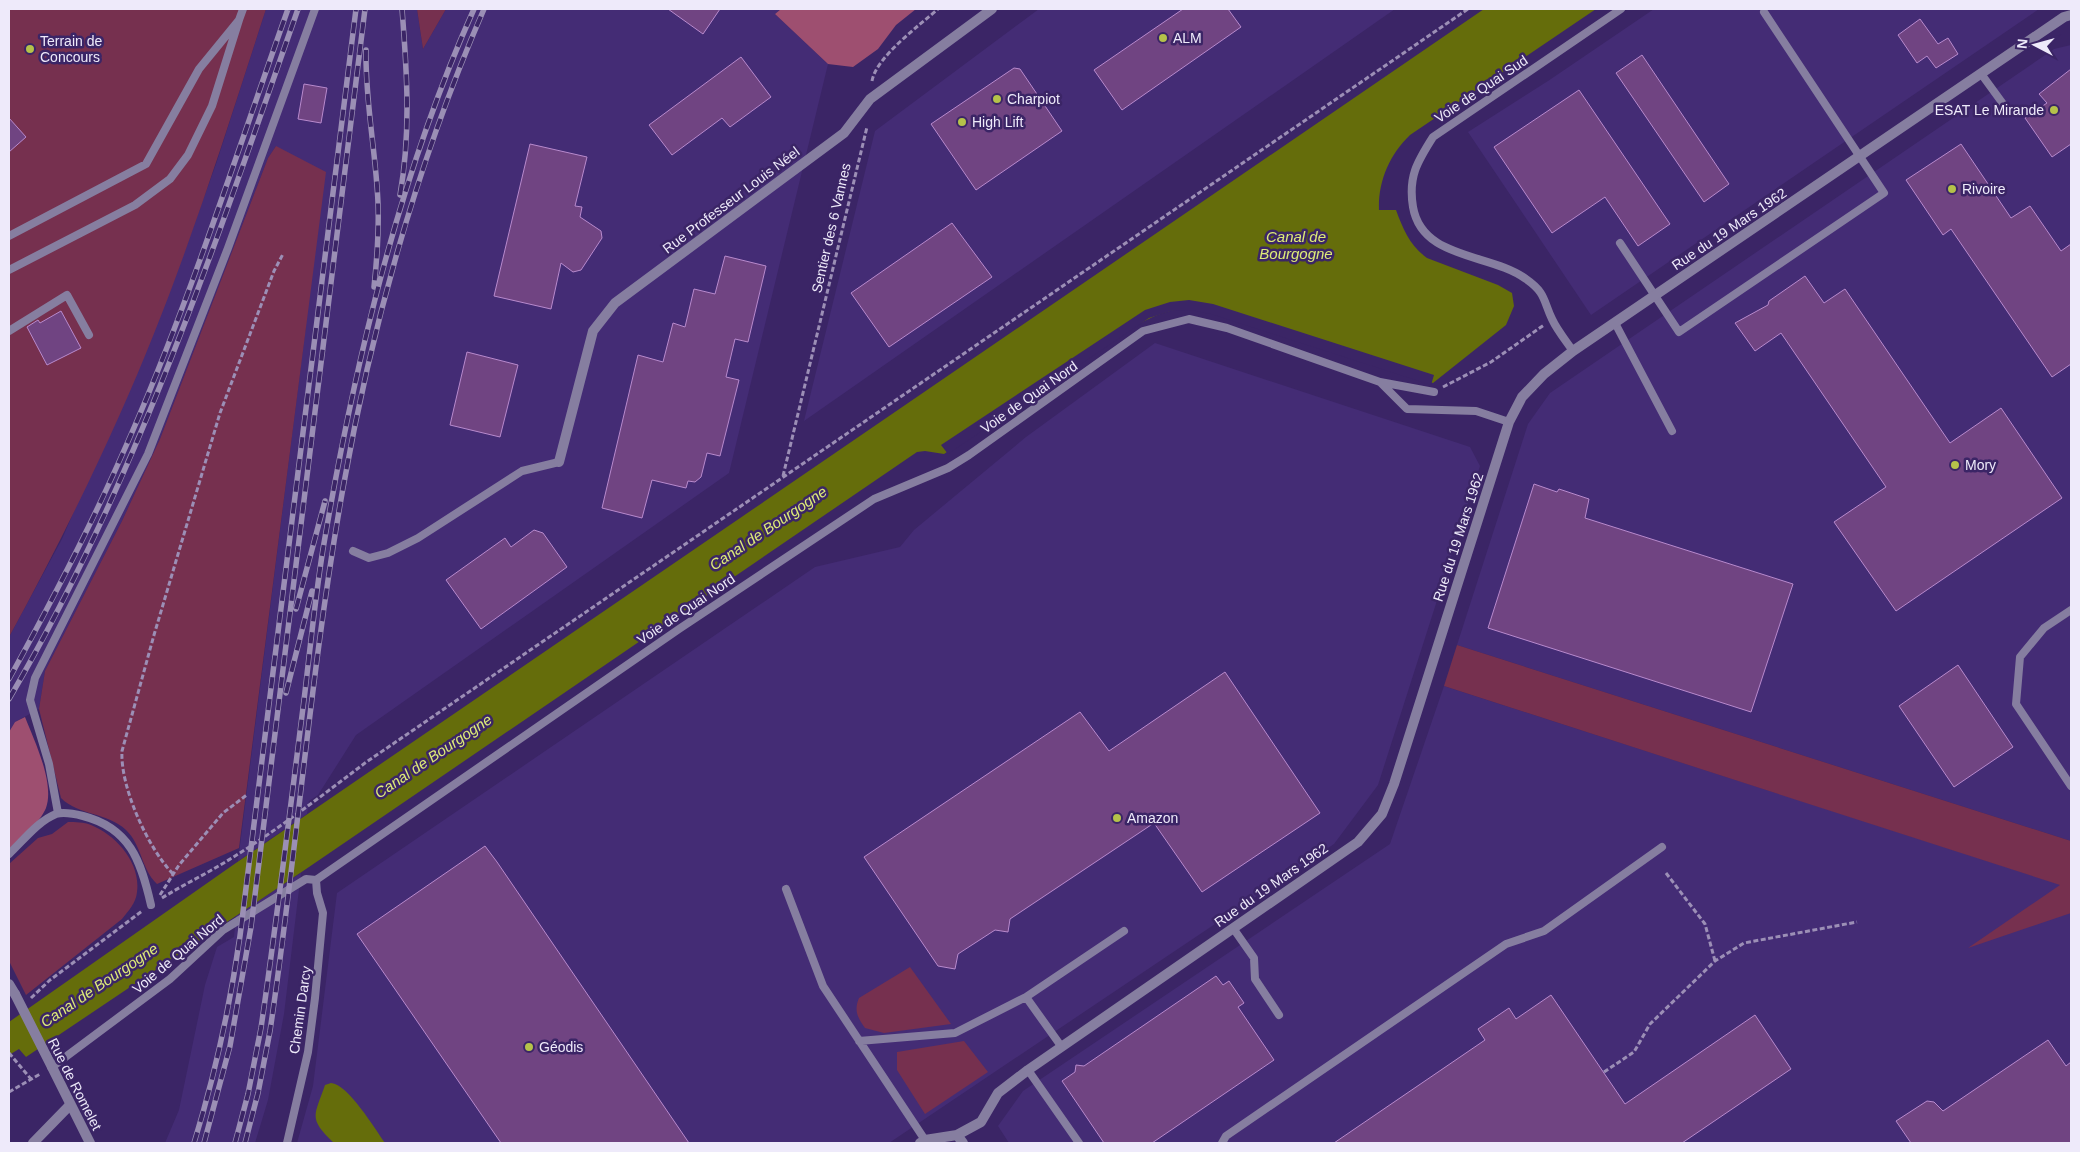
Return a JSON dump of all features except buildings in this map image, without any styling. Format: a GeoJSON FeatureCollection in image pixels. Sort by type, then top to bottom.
{"type":"FeatureCollection","features":[{"type":"Feature","properties":{"kind":"street","name":"Rue Professeur Louis Néel"},"geometry":{"type":"LineString","coordinates":[[559,462],[593,331],[615,303],[844,133],[870,99],[992,9]]}},
{"type":"Feature","properties":{"kind":"street","name":"Rue du 19 Mars 1962"},"geometry":{"type":"LineString","coordinates":[[922,1142],[960,1139],[982,1122],[998,1094],[1028,1070],[1358,842],[1382,814],[1394,784],[1509,422],[1522,397],[1544,374],[1573,351],[1982,75],[2064,17],[2071,15]]}},
{"type":"Feature","properties":{"kind":"street","name":"Rue de Romelet"},"geometry":{"type":"LineString","coordinates":[[9,984],[90,1143]]}},
{"type":"Feature","properties":{"kind":"street"},"geometry":{"type":"LineString","coordinates":[[33,1143],[70,1105]]}},
{"type":"Feature","properties":{"kind":"lane"},"geometry":{"type":"LineString","coordinates":[[9,270],[136,205],[170,179],[188,155],[212,106],[243,9]]}},
{"type":"Feature","properties":{"kind":"lane"},"geometry":{"type":"LineString","coordinates":[[58,813],[48,764],[30,700],[35,678],[148,454],[228,248],[315,9]]}},
{"type":"Feature","properties":{"kind":"lane","name":"Voie de Quai Sud"},"geometry":{"type":"LineString","coordinates":[[1573,351],[1552,319],[1544,294],[1525,278],[1448,249],[1430,238],[1415,218],[1410,190],[1416,164],[1433,137],[1621,9]]}},
{"type":"Feature","properties":{"kind":"lane"},"geometry":{"type":"LineString","coordinates":[[1620,243],[1679,332],[1884,192],[1764,12]]}},
{"type":"Feature","properties":{"kind":"lane"},"geometry":{"type":"LineString","coordinates":[[9,236],[146,164],[199,69],[239,20]]}},
{"type":"Feature","properties":{"kind":"lane"},"geometry":{"type":"LineString","coordinates":[[1982,75],[2009,112]]}},
{"type":"Feature","properties":{"kind":"lane"},"geometry":{"type":"LineString","coordinates":[[9,331],[67,294],[89,335]]}},
{"type":"Feature","properties":{"kind":"lane","name":"Voie de Quai Nord"},"geometry":{"type":"LineString","coordinates":[[52,1067],[170,979],[223,930],[306,878],[316,880],[679,629],[874,499],[948,468],[969,455],[1143,331],[1188,319],[1227,328],[1380,382],[1434,392]]}},
{"type":"Feature","properties":{"kind":"lane"},"geometry":{"type":"LineString","coordinates":[[1615,323],[1672,432]]}},
{"type":"Feature","properties":{"kind":"lane","name":"Voie de Quai Nord"},"geometry":{"type":"LineString","coordinates":[[1380,382],[1407,409],[1476,411],[1509,422]]}},
{"type":"Feature","properties":{"kind":"lane"},"geometry":{"type":"LineString","coordinates":[[353,551],[369,558],[388,553],[418,538],[522,470],[559,462]]}},
{"type":"Feature","properties":{"kind":"lane"},"geometry":{"type":"LineString","coordinates":[[2071,610],[2044,628],[2020,657],[2016,704],[2071,786]]}},
{"type":"Feature","properties":{"kind":"lane"},"geometry":{"type":"LineString","coordinates":[[9,854],[45,820],[58,813],[98,820],[117,832],[133,848],[142,871],[151,905]]}},
{"type":"Feature","properties":{"kind":"lane"},"geometry":{"type":"LineString","coordinates":[[1222,1143],[1226,1136],[1506,944],[1544,930],[1662,847]]}},
{"type":"Feature","properties":{"kind":"lane","name":"Chemin Darcy"},"geometry":{"type":"LineString","coordinates":[[286,1143],[308,1052],[315,998],[323,913],[317,893],[316,880]]}},
{"type":"Feature","properties":{"kind":"lane"},"geometry":{"type":"LineString","coordinates":[[786,889],[823,986],[922,1142]]}},
{"type":"Feature","properties":{"kind":"lane"},"geometry":{"type":"LineString","coordinates":[[1233,928],[1254,958],[1255,979],[1279,1014]]}},
{"type":"Feature","properties":{"kind":"lane"},"geometry":{"type":"LineString","coordinates":[[859,1041],[955,1033],[1026,997],[1124,931]]}},
{"type":"Feature","properties":{"kind":"lane"},"geometry":{"type":"LineString","coordinates":[[1026,997],[1061,1046]]}},
{"type":"Feature","properties":{"kind":"lane"},"geometry":{"type":"LineString","coordinates":[[1028,1070],[1080,1143]]}},
{"type":"Feature","properties":{"kind":"path","name":"Sentier des 6 Vannes"},"geometry":{"type":"LineString","coordinates":[[783,476],[868,122],[874,74],[882,61],[938,9]]}},
{"type":"Feature","properties":{"kind":"path"},"geometry":{"type":"LineString","coordinates":[[23,1002],[151,905],[192,879],[221,865],[318,799],[365,763],[783,476],[1468,9]]}},
{"type":"Feature","properties":{"kind":"path"},"geometry":{"type":"LineString","coordinates":[[173,874],[165,866],[155,849],[136,810],[122,771],[122,751],[154,635],[220,413],[274,271],[283,254]]}},
{"type":"Feature","properties":{"kind":"path"},"geometry":{"type":"LineString","coordinates":[[1434,392],[1491,362],[1552,319]]}},
{"type":"Feature","properties":{"kind":"path"},"geometry":{"type":"LineString","coordinates":[[151,905],[164,890],[173,874],[223,813],[248,794]]}},
{"type":"Feature","properties":{"kind":"path"},"geometry":{"type":"LineString","coordinates":[[1666,873],[1705,924],[1715,961]]}},
{"type":"Feature","properties":{"kind":"path"},"geometry":{"type":"LineString","coordinates":[[1604,1072],[1634,1052],[1650,1024],[1715,961],[1744,943],[1857,922]]}},
{"type":"Feature","properties":{"kind":"path"},"geometry":{"type":"LineString","coordinates":[[9,1053],[31,1079]]}},
{"type":"Feature","properties":{"kind":"path"},"geometry":{"type":"LineString","coordinates":[[36,1066],[44,1079]]}},
{"type":"Feature","properties":{"kind":"path"},"geometry":{"type":"LineString","coordinates":[[9,1092],[52,1067]]}},
{"type":"Feature","properties":{"kind":"shaded area"},"geometry":{"type":"Polygon","coordinates":[[[9,9],[266,9],[199,213],[162,315],[80,499],[9,637],[9,9]]]}},
{"type":"Feature","properties":{"kind":"shaded area"},"geometry":{"type":"Polygon","coordinates":[[[266,9],[417,9],[423,49],[446,9],[781,9],[775,14],[828,64],[729,473],[356,735],[318,795],[309,801],[307,814],[238,861],[306,325],[276,146],[268,158],[160,439],[122,521],[45,671],[39,709],[15,722],[9,732],[9,637],[62,539],[176,275],[216,164],[266,9]]]}},
{"type":"Feature","properties":{"kind":"shaded area"},"geometry":{"type":"Polygon","coordinates":[[[417,9],[446,9],[423,49],[417,9]]]}},
{"type":"Feature","properties":{"kind":"shaded area"},"geometry":{"type":"Polygon","coordinates":[[[781,9],[916,9],[896,25],[878,49],[853,67],[828,64],[775,14],[781,9]]]}},
{"type":"Feature","properties":{"kind":"shaded area"},"geometry":{"type":"Polygon","coordinates":[[[1039,9],[1395,9],[804,421],[875,131],[1039,9]]]}},
{"type":"Feature","properties":{"kind":"shaded area"},"geometry":{"type":"Polygon","coordinates":[[[1654,9],[2039,9],[1591,315],[1468,132],[1548,81],[1654,9]]]}},
{"type":"Feature","properties":{"kind":"shaded area"},"geometry":{"type":"Polygon","coordinates":[[[2071,45],[2071,841],[1457,645],[1528,424],[1550,393],[2054,49],[2071,45]]]}},
{"type":"Feature","properties":{"kind":"shaded area"},"geometry":{"type":"Polygon","coordinates":[[[276,146],[326,172],[239,848],[157,884],[126,830],[110,820],[76,808],[61,798],[39,709],[45,671],[122,521],[160,439],[268,158],[276,146]]]}},
{"type":"Feature","properties":{"kind":"shaded area"},"geometry":{"type":"Polygon","coordinates":[[[1155,343],[1470,447],[1480,466],[1378,785],[1334,844],[889,1143],[297,1143],[313,1086],[337,893],[815,567],[900,547],[914,530],[1026,437],[1155,343]]]}},
{"type":"Feature","properties":{"kind":"shaded area"},"geometry":{"type":"Polygon","coordinates":[[[1457,645],[2071,841],[2071,913],[1968,948],[2060,885],[1444,686],[1457,645]]]}},
{"type":"Feature","properties":{"kind":"shaded area"},"geometry":{"type":"Polygon","coordinates":[[[1444,686],[2071,888],[2071,1143],[1009,1143],[998,1126],[1023,1091],[1390,844],[1444,686]]]}},
{"type":"Feature","properties":{"kind":"shaded area"},"geometry":{"type":"Polygon","coordinates":[[[25,717],[46,774],[48,798],[43,814],[9,849],[9,732],[15,722],[25,717]]]}},
{"type":"Feature","properties":{"kind":"shaded area"},"geometry":{"type":"Polygon","coordinates":[[[68,822],[91,825],[118,843],[125,851],[135,871],[137,892],[132,906],[122,919],[26,995],[9,961],[9,864],[38,838],[52,834],[68,822]]]}},
{"type":"Feature","properties":{"kind":"shaded area"},"geometry":{"type":"Polygon","coordinates":[[[301,873],[284,1014],[268,1100],[255,1143],[165,1143],[179,1110],[205,985],[217,947],[234,937],[236,916],[301,873]]]}},
{"type":"Feature","properties":{"kind":"shaded area"},"geometry":{"type":"Polygon","coordinates":[[[910,967],[951,1024],[884,1033],[865,1028],[857,1013],[859,998],[910,967]]]}},
{"type":"Feature","properties":{"kind":"shaded area"},"geometry":{"type":"Polygon","coordinates":[[[964,1041],[988,1072],[925,1114],[897,1070],[897,1052],[964,1041]]]}},
{"type":"Feature","properties":{"kind":"water","name":"Canal de Bourgogne"},"geometry":{"type":"Polygon","coordinates":[[[1484,9],[1596,9],[1410,135],[1396,151],[1386,170],[1380,189],[1379,210],[1396,210],[1408,237],[1421,253],[1427,258],[1498,285],[1512,293],[1514,306],[1506,325],[1433,383],[1211,311],[1187,309],[1168,311],[1150,318],[1129,329],[944,454],[925,451],[917,452],[309,867],[26,1057],[19,1049],[9,1055],[9,1022],[233,865],[1484,9]]]}},
{"type":"Feature","properties":{"kind":"water"},"geometry":{"type":"Polygon","coordinates":[[[331,1083],[338,1085],[353,1099],[385,1143],[334,1143],[326,1135],[317,1122],[316,1111],[325,1085],[331,1083]]]}},
{"type":"Feature","properties":{"kind":"pier"},"geometry":{"type":"Polygon","coordinates":[[[1189,300],[1213,304],[1434,375],[1431,385],[1211,314],[1190,310],[1171,311],[1149,318],[948,454],[941,445],[1145,310],[1170,302],[1189,300]]]}},
{"type":"Feature","properties":{"kind":"railway"},"geometry":{"type":"LineString","coordinates":[[9,679],[85,535],[149,392],[211,229],[288,9]]}},
{"type":"Feature","properties":{"kind":"railway"},"geometry":{"type":"LineString","coordinates":[[9,699],[54,617],[96,533],[134,448],[204,274],[298,9]]}},
{"type":"Feature","properties":{"kind":"railway"},"geometry":{"type":"LineString","coordinates":[[194,1143],[209,1092],[221,1040],[240,936],[356,9]]}},
{"type":"Feature","properties":{"kind":"railway"},"geometry":{"type":"LineString","coordinates":[[204,1143],[230,1046],[251,927],[365,9]]}},
{"type":"Feature","properties":{"kind":"railway"},"geometry":{"type":"LineString","coordinates":[[400,195],[407,126],[402,9]]}},
{"type":"Feature","properties":{"kind":"railway"},"geometry":{"type":"LineString","coordinates":[[235,1143],[248,1094],[261,1028],[320,568],[349,412],[364,343],[401,206],[447,73],[474,9]]}},
{"type":"Feature","properties":{"kind":"railway"},"geometry":{"type":"LineString","coordinates":[[245,1143],[258,1093],[270,1031],[322,623],[343,488],[355,427],[383,305],[418,184],[438,125],[484,9]]}},
{"type":"Feature","properties":{"kind":"railway"},"geometry":{"type":"LineString","coordinates":[[366,50],[367,89],[378,203],[378,245],[374,287]]}},
{"type":"Feature","properties":{"kind":"railway"},"geometry":{"type":"LineString","coordinates":[[296,609],[325,501]]}},
{"type":"Feature","properties":{"kind":"railway"},"geometry":{"type":"LineString","coordinates":[[286,693],[312,591]]}},
{"type":"Feature","properties":{"kind":"place","name":"ALM"},"geometry":{"type":"Point","coordinates":[1163,38]}},
{"type":"Feature","properties":{"kind":"place","name":"Terrain de Concours"},"geometry":{"type":"Point","coordinates":[30,49]}},
{"type":"Feature","properties":{"kind":"place","name":"Charpiot"},"geometry":{"type":"Point","coordinates":[997,99]}},
{"type":"Feature","properties":{"kind":"place","name":"ESAT Le Mirande"},"geometry":{"type":"Point","coordinates":[2054,110]}},
{"type":"Feature","properties":{"kind":"place","name":"High Lift"},"geometry":{"type":"Point","coordinates":[962,122]}},
{"type":"Feature","properties":{"kind":"place","name":"Rivoire"},"geometry":{"type":"Point","coordinates":[1952,189]}},
{"type":"Feature","properties":{"kind":"place","name":"Mory"},"geometry":{"type":"Point","coordinates":[1955,465]}},
{"type":"Feature","properties":{"kind":"place","name":"Amazon"},"geometry":{"type":"Point","coordinates":[1117,818]}},
{"type":"Feature","properties":{"kind":"place","name":"Géodis"},"geometry":{"type":"Point","coordinates":[529,1047]}}]}
